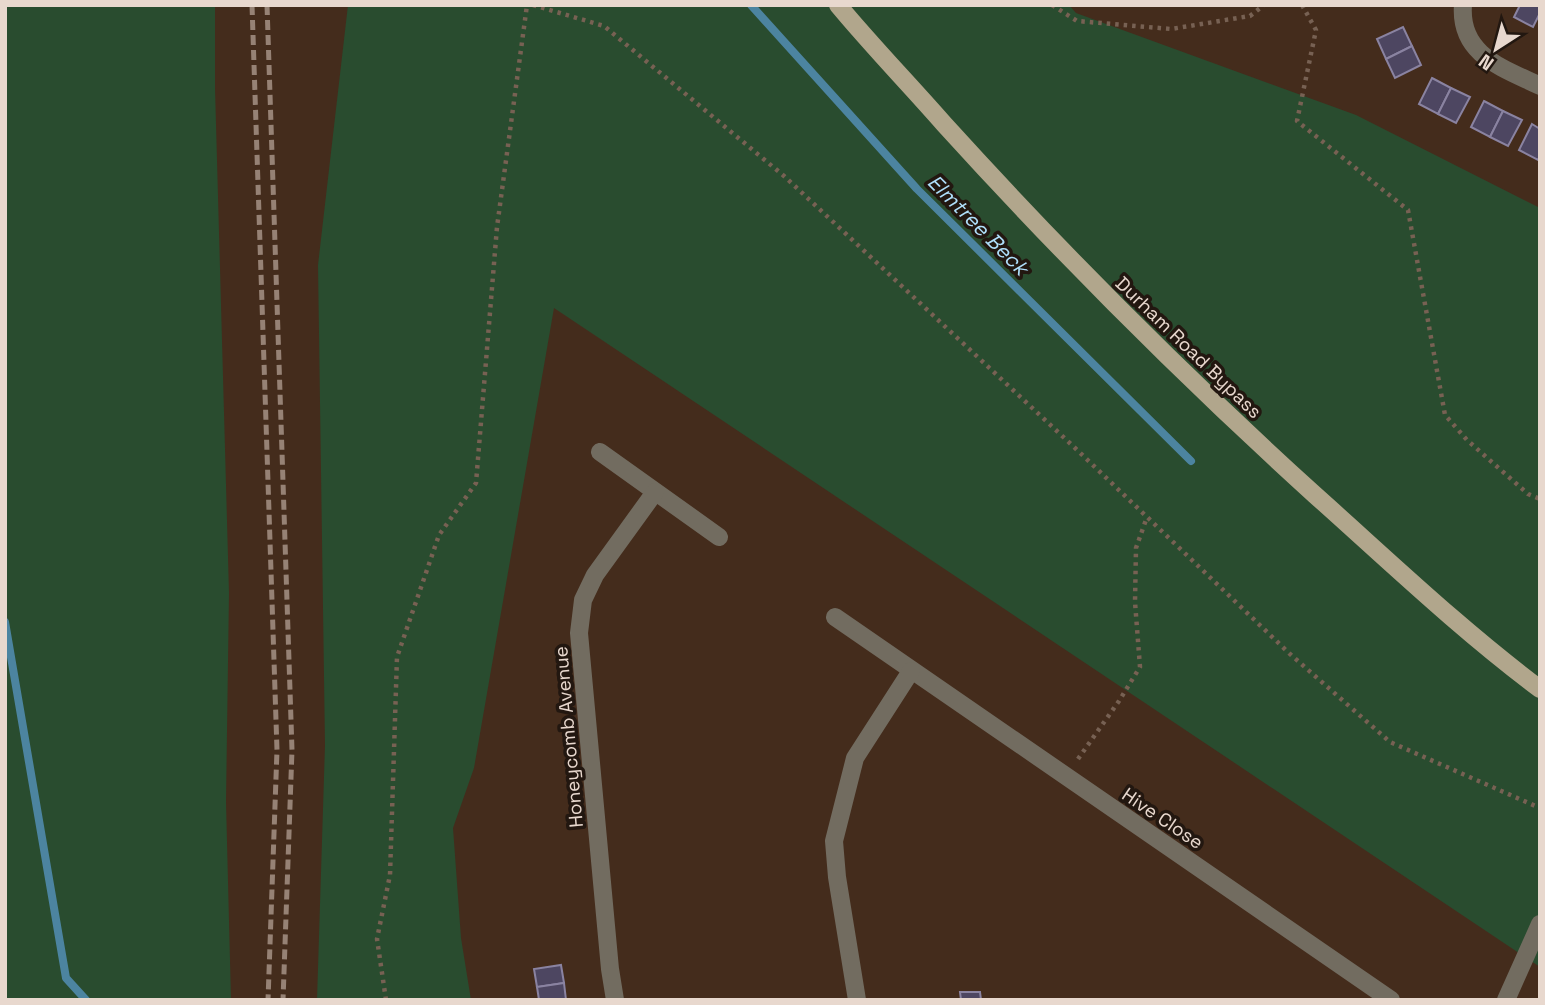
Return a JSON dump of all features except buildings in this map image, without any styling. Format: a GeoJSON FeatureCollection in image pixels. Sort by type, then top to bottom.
{"type":"FeatureCollection","features":[{"type":"Feature","properties":{"kind":"main road","name":"Durham Road Bypass"},"geometry":{"type":"LineString","coordinates":[[838,5],[1073,263],[1166,356],[1433,601],[1540,689]]}},
{"type":"Feature","properties":{"kind":"street"},"geometry":{"type":"LineString","coordinates":[[1463,5],[1465,28],[1473,46],[1484,57],[1540,86]]}},
{"type":"Feature","properties":{"kind":"street"},"geometry":{"type":"LineString","coordinates":[[600,452],[719,537]]}},
{"type":"Feature","properties":{"kind":"street","name":"Honeycomb Avenue"},"geometry":{"type":"LineString","coordinates":[[615,1000],[579,633],[583,600],[595,575],[655,492]]}},
{"type":"Feature","properties":{"kind":"street","name":"Hive Close"},"geometry":{"type":"LineString","coordinates":[[835,617],[1391,1000]]}},
{"type":"Feature","properties":{"kind":"street"},"geometry":{"type":"LineString","coordinates":[[857,1000],[836,877],[834,841],[855,758],[911,671]]}},
{"type":"Feature","properties":{"kind":"street"},"geometry":{"type":"LineString","coordinates":[[1506,1000],[1540,925]]}},
{"type":"Feature","properties":{"kind":"path"},"geometry":{"type":"LineString","coordinates":[[386,1000],[377,939],[390,875],[397,657],[439,535],[476,483],[497,226],[527,5]]}},
{"type":"Feature","properties":{"kind":"path"},"geometry":{"type":"LineString","coordinates":[[533,5],[604,26],[784,176],[1290,654],[1390,742],[1540,808]]}},
{"type":"Feature","properties":{"kind":"path"},"geometry":{"type":"LineString","coordinates":[[1052,5],[1077,21],[1171,29],[1250,16],[1264,5]]}},
{"type":"Feature","properties":{"kind":"path"},"geometry":{"type":"LineString","coordinates":[[1303,5],[1316,30],[1297,121],[1408,209],[1445,415],[1467,440],[1528,494],[1540,499]]}},
{"type":"Feature","properties":{"kind":"path"},"geometry":{"type":"LineString","coordinates":[[1065,777],[1140,667],[1135,602],[1136,548],[1147,517]]}},
{"type":"Feature","properties":{"kind":"green space"},"geometry":{"type":"Polygon","coordinates":[[[5,5],[215,5],[229,593],[226,802],[231,1000],[5,1000],[5,5]]]}},
{"type":"Feature","properties":{"kind":"green space"},"geometry":{"type":"Polygon","coordinates":[[[348,5],[1069,5],[1076,13],[1356,115],[1540,208],[1540,967],[554,308],[474,768],[453,828],[461,938],[471,1000],[317,1000],[325,745],[318,265],[348,5]]]}},
{"type":"Feature","properties":{"kind":"waterway","name":"Elmtree Beck"},"geometry":{"type":"LineString","coordinates":[[751,5],[917,189],[1191,461]]}},
{"type":"Feature","properties":{"kind":"waterway"},"geometry":{"type":"LineString","coordinates":[[5,622],[66,978],[86,1000]]}},
{"type":"Feature","properties":{"kind":"railway"},"geometry":{"type":"LineString","coordinates":[[252,5],[277,750],[268,1000]]}},
{"type":"Feature","properties":{"kind":"railway"},"geometry":{"type":"LineString","coordinates":[[267,5],[292,750],[283,1000]]}}]}
